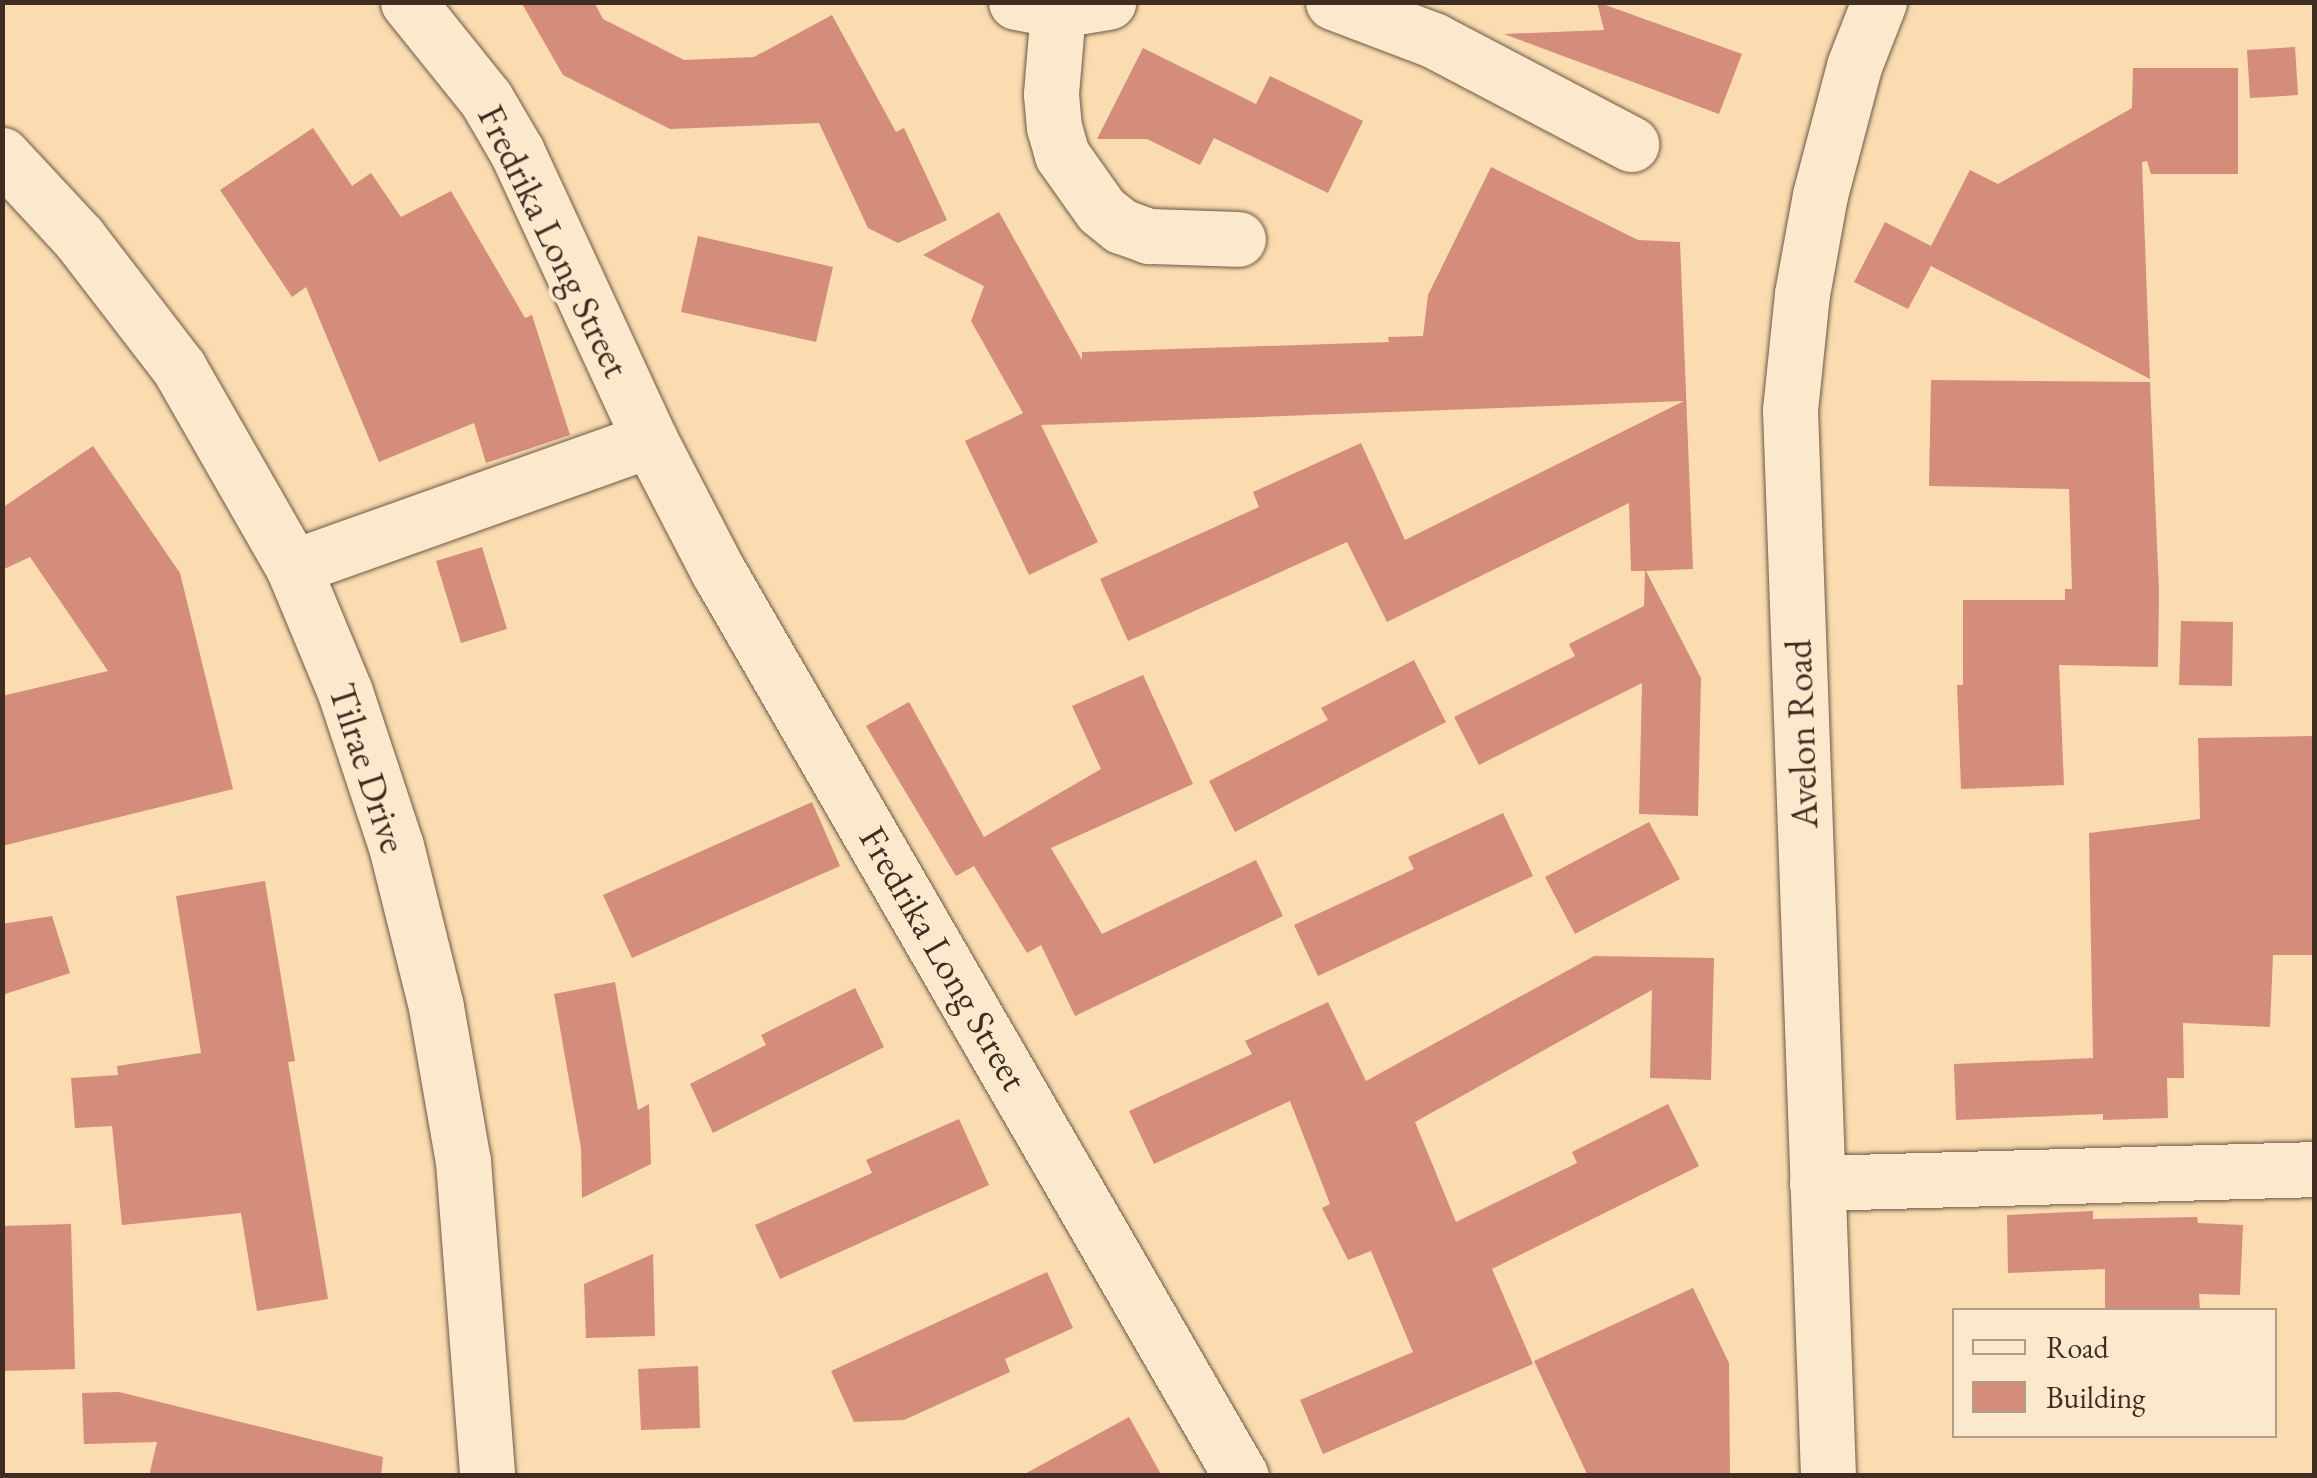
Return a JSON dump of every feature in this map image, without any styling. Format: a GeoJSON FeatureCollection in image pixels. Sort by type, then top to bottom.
{"type":"FeatureCollection","features":[{"type":"Feature","properties":{"kind":"street","name":"Fredrika Long Street"},"geometry":{"type":"LineString","coordinates":[[408,2],[486,98],[516,152],[650,440],[718,572],[1241,1476]]}},
{"type":"Feature","properties":{"kind":"street"},"geometry":{"type":"LineString","coordinates":[[1333,2],[1433,40],[1632,144]]}},
{"type":"Feature","properties":{"kind":"street","name":"Avelon Road"},"geometry":{"type":"LineString","coordinates":[[1828,1476],[1790,410],[1802,294],[1820,196],[1854,66],[1879,2]]}},
{"type":"Feature","properties":{"kind":"street"},"geometry":{"type":"LineString","coordinates":[[1061,5],[1051,94],[1054,127],[1062,156],[1100,210],[1122,226],[1149,236],[1238,238]]}},
{"type":"Feature","properties":{"kind":"street","name":"Tilrae Drive"},"geometry":{"type":"LineString","coordinates":[[2,154],[79,238],[180,368],[294,567],[345,692],[396,846],[436,1007],[464,1161],[487,1476]]}},
{"type":"Feature","properties":{"kind":"street"},"geometry":{"type":"LineString","coordinates":[[294,567],[650,440]]}},
{"type":"Feature","properties":{"kind":"street"},"geometry":{"type":"LineString","coordinates":[[1816,1183],[2314,1169]]}},
{"type":"Feature","properties":{"kind":"building"},"geometry":{"type":"Polygon","coordinates":[[[521,2],[594,2],[603,19],[684,60],[754,57],[832,15],[896,132],[904,128],[947,220],[898,243],[868,228],[819,123],[670,129],[563,75],[521,2]]]}},
{"type":"Feature","properties":{"kind":"building"},"geometry":{"type":"Polygon","coordinates":[[[1597,2],[1742,54],[1719,114],[1504,34],[1604,30],[1597,2]]]}},
{"type":"Feature","properties":{"kind":"building"},"geometry":{"type":"Polygon","coordinates":[[[2295,47],[2298,95],[2250,98],[2247,50],[2295,47]]]}},
{"type":"Feature","properties":{"kind":"building"},"geometry":{"type":"Polygon","coordinates":[[[1143,48],[1256,104],[1270,76],[1363,121],[1328,193],[1214,138],[1200,165],[1147,139],[1097,139],[1143,48]]]}},
{"type":"Feature","properties":{"kind":"building"},"geometry":{"type":"Polygon","coordinates":[[[2133,68],[2238,68],[2238,174],[2151,174],[2147,161],[2142,162],[2150,379],[1931,266],[1908,309],[1854,282],[1885,222],[1931,246],[1970,170],[1998,184],[2132,108],[2133,68]]]}},
{"type":"Feature","properties":{"kind":"building"},"geometry":{"type":"Polygon","coordinates":[[[313,128],[352,186],[371,173],[401,217],[451,191],[525,318],[532,315],[570,435],[486,463],[474,423],[379,462],[306,287],[292,297],[220,190],[313,128]]]}},
{"type":"Feature","properties":{"kind":"building"},"geometry":{"type":"Polygon","coordinates":[[[1491,167],[1638,240],[1680,242],[1693,569],[1646,571],[1701,678],[1698,816],[1639,814],[1642,683],[1479,765],[1454,717],[1575,656],[1569,644],[1644,606],[1645,571],[1631,571],[1629,503],[1387,622],[1347,542],[1128,641],[1100,579],[1259,507],[1253,492],[1361,443],[1405,540],[1684,401],[1041,425],[1098,542],[1029,575],[965,441],[1023,413],[971,321],[984,286],[923,255],[999,212],[1082,360],[1082,352],[1389,342],[1388,337],[1423,336],[1428,295],[1491,167]]]}},
{"type":"Feature","properties":{"kind":"building"},"geometry":{"type":"Polygon","coordinates":[[[698,236],[833,267],[816,342],[681,312],[698,236]]]}},
{"type":"Feature","properties":{"kind":"building"},"geometry":{"type":"Polygon","coordinates":[[[1931,380],[2150,382],[2159,591],[2158,667],[2059,665],[2064,785],[1961,789],[1957,685],[1963,685],[1963,600],[2065,600],[2065,589],[2072,589],[2069,489],[1929,486],[1931,380]]]}},
{"type":"Feature","properties":{"kind":"building"},"geometry":{"type":"Polygon","coordinates":[[[93,446],[180,573],[233,789],[2,846],[2,696],[108,671],[30,557],[2,570],[2,508],[93,446]]]}},
{"type":"Feature","properties":{"kind":"building"},"geometry":{"type":"Polygon","coordinates":[[[482,547],[507,629],[461,643],[436,561],[482,547]]]}},
{"type":"Feature","properties":{"kind":"building"},"geometry":{"type":"Polygon","coordinates":[[[2181,621],[2233,622],[2232,686],[2179,685],[2181,621]]]}},
{"type":"Feature","properties":{"kind":"building"},"geometry":{"type":"Polygon","coordinates":[[[1414,660],[1446,722],[1235,832],[1209,781],[1328,720],[1321,708],[1414,660]]]}},
{"type":"Feature","properties":{"kind":"building"},"geometry":{"type":"Polygon","coordinates":[[[1143,675],[1193,784],[1051,848],[1102,934],[1256,860],[1283,916],[1075,1016],[1041,945],[1027,953],[974,866],[956,876],[866,726],[909,702],[984,837],[1101,769],[1072,706],[1143,675]]]}},
{"type":"Feature","properties":{"kind":"building"},"geometry":{"type":"Polygon","coordinates":[[[2314,736],[2314,955],[2273,955],[2270,1027],[2183,1023],[2184,1078],[2167,1078],[2168,1118],[2103,1120],[2103,1114],[1956,1120],[1954,1064],[2093,1058],[2089,833],[2200,819],[2198,738],[2314,736]]]}},
{"type":"Feature","properties":{"kind":"building"},"geometry":{"type":"Polygon","coordinates":[[[812,802],[840,866],[632,958],[603,895],[812,802]]]}},
{"type":"Feature","properties":{"kind":"building"},"geometry":{"type":"Polygon","coordinates":[[[1503,813],[1533,876],[1318,976],[1294,925],[1414,869],[1408,857],[1503,813]]]}},
{"type":"Feature","properties":{"kind":"building"},"geometry":{"type":"Polygon","coordinates":[[[1649,822],[1680,879],[1575,934],[1545,877],[1649,822]]]}},
{"type":"Feature","properties":{"kind":"building"},"geometry":{"type":"Polygon","coordinates":[[[265,881],[295,1061],[288,1062],[328,1299],[257,1311],[241,1213],[122,1225],[112,1126],[75,1128],[71,1078],[118,1075],[117,1066],[201,1053],[176,896],[265,881]]]}},
{"type":"Feature","properties":{"kind":"building"},"geometry":{"type":"Polygon","coordinates":[[[52,916],[70,973],[2,995],[2,924],[52,916]]]}},
{"type":"Feature","properties":{"kind":"building"},"geometry":{"type":"Polygon","coordinates":[[[1594,956],[1714,958],[1711,1080],[1650,1078],[1652,990],[1415,1122],[1456,1222],[1577,1163],[1572,1152],[1668,1104],[1699,1166],[1492,1269],[1533,1364],[1323,1454],[1300,1400],[1413,1352],[1371,1251],[1348,1260],[1322,1208],[1330,1204],[1290,1101],[1154,1164],[1129,1111],[1252,1054],[1245,1041],[1328,1002],[1366,1081],[1594,956]]]}},
{"type":"Feature","properties":{"kind":"building"},"geometry":{"type":"Polygon","coordinates":[[[615,982],[638,1110],[649,1104],[651,1164],[582,1198],[581,1148],[554,994],[615,982]]]}},
{"type":"Feature","properties":{"kind":"building"},"geometry":{"type":"Polygon","coordinates":[[[855,988],[884,1047],[713,1133],[690,1084],[766,1045],[761,1035],[855,988]]]}},
{"type":"Feature","properties":{"kind":"building"},"geometry":{"type":"Polygon","coordinates":[[[959,1119],[989,1185],[780,1279],[755,1225],[872,1173],[866,1160],[959,1119]]]}},
{"type":"Feature","properties":{"kind":"building"},"geometry":{"type":"Polygon","coordinates":[[[2093,1211],[2093,1219],[2197,1217],[2198,1223],[2243,1225],[2240,1295],[2199,1294],[2200,1308],[2105,1308],[2105,1269],[2008,1273],[2007,1215],[2093,1211]]]}},
{"type":"Feature","properties":{"kind":"building"},"geometry":{"type":"Polygon","coordinates":[[[71,1224],[75,1369],[2,1371],[2,1226],[71,1224]]]}},
{"type":"Feature","properties":{"kind":"building"},"geometry":{"type":"Polygon","coordinates":[[[653,1254],[655,1336],[586,1338],[584,1284],[653,1254]]]}},
{"type":"Feature","properties":{"kind":"building"},"geometry":{"type":"Polygon","coordinates":[[[1047,1272],[1073,1328],[1005,1359],[1010,1372],[904,1420],[854,1422],[831,1371],[1047,1272]]]}},
{"type":"Feature","properties":{"kind":"building"},"geometry":{"type":"Polygon","coordinates":[[[1693,1288],[1729,1363],[1730,1476],[1588,1476],[1534,1361],[1693,1288]]]}},
{"type":"Feature","properties":{"kind":"building"},"geometry":{"type":"Polygon","coordinates":[[[698,1366],[700,1428],[641,1430],[638,1369],[698,1366]]]}},
{"type":"Feature","properties":{"kind":"building"},"geometry":{"type":"Polygon","coordinates":[[[119,1392],[383,1457],[381,1476],[149,1476],[157,1442],[84,1444],[82,1393],[119,1392]]]}},
{"type":"Feature","properties":{"kind":"building"},"geometry":{"type":"Polygon","coordinates":[[[1129,1417],[1162,1476],[1021,1476],[1129,1417]]]}}]}
